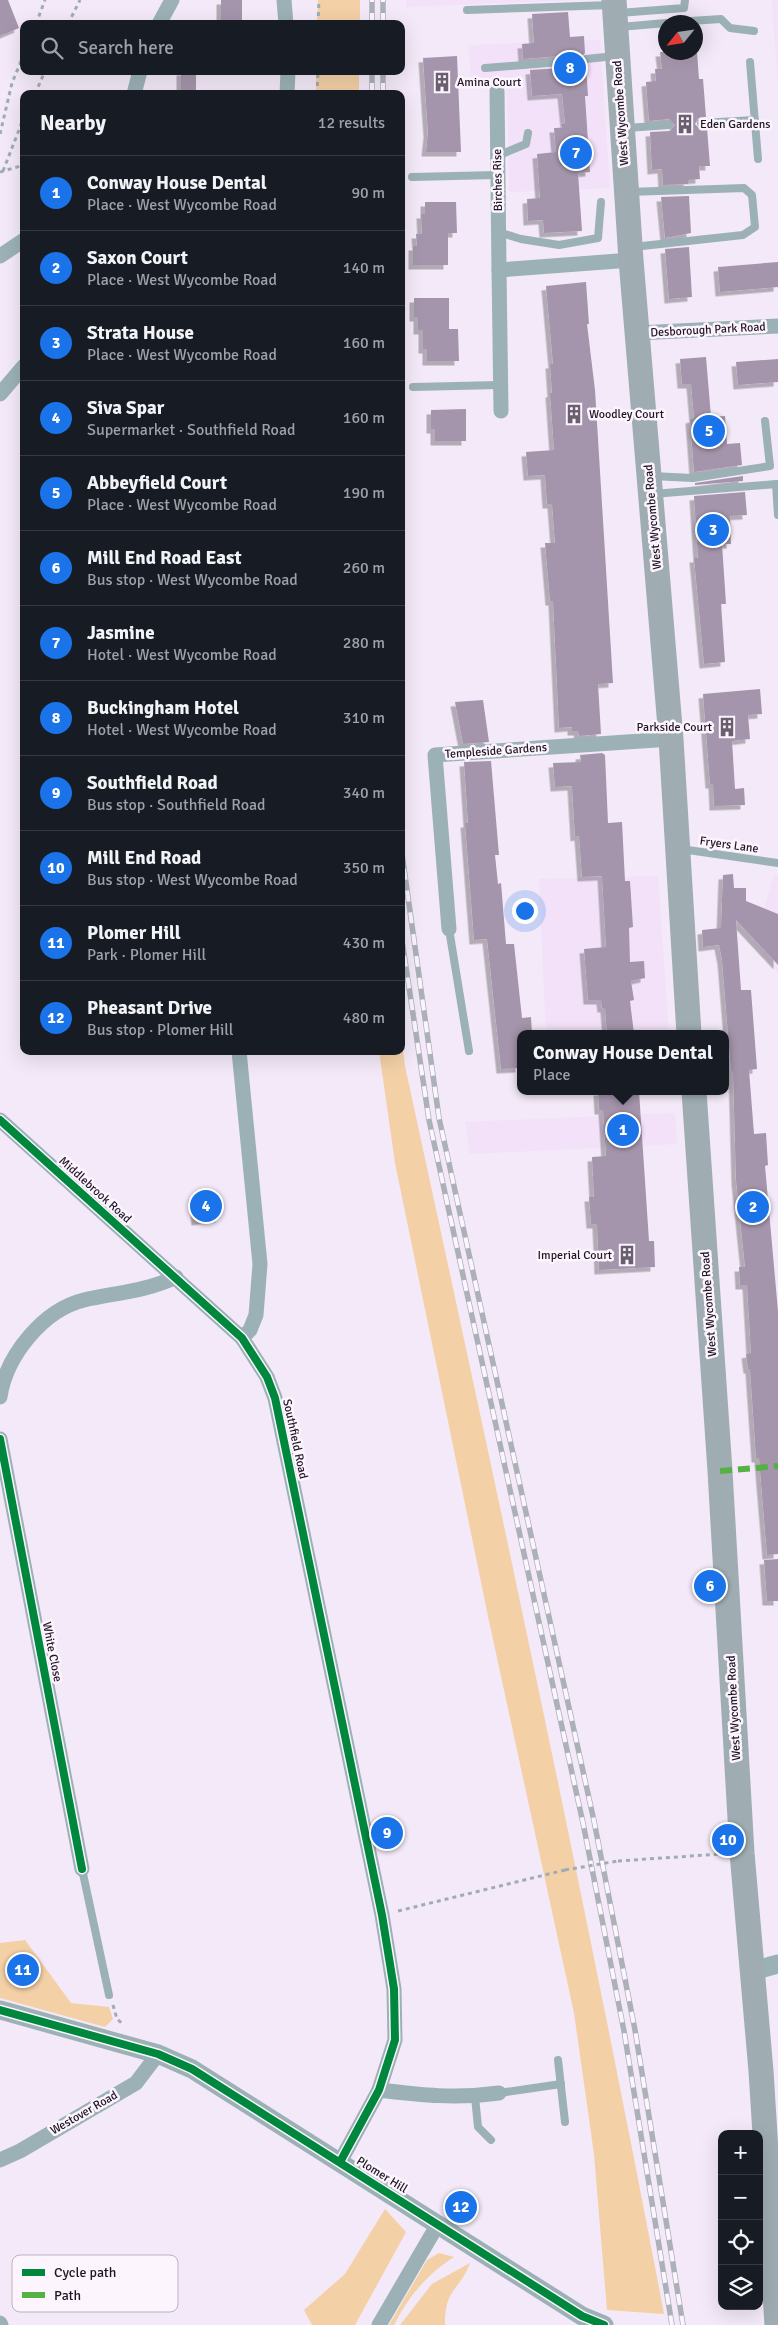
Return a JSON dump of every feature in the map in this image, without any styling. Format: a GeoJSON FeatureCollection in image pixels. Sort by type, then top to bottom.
{"type":"FeatureCollection","features":[{"type":"Feature","properties":{"kind":"main road","name":"West Wycombe Road"},"geometry":{"type":"LineString","coordinates":[[614,12],[631,254],[671,739],[676,849],[689,1030]]}},
{"type":"Feature","properties":{"kind":"main road","name":"West Wycombe Road"},"geometry":{"type":"LineString","coordinates":[[694,1095],[720,1471],[742,1853],[777,2325]]}},
{"type":"Feature","properties":{"kind":"street"},"geometry":{"type":"LineString","coordinates":[[161,20],[172,0]]}},
{"type":"Feature","properties":{"kind":"street"},"geometry":{"type":"LineString","coordinates":[[284,0],[286,20]]}},
{"type":"Feature","properties":{"kind":"street"},"geometry":{"type":"LineString","coordinates":[[135,90],[139,75]]}},
{"type":"Feature","properties":{"kind":"street"},"geometry":{"type":"LineString","coordinates":[[287,90],[288,75]]}},
{"type":"Feature","properties":{"kind":"street","name":"Birches Rise"},"geometry":{"type":"LineString","coordinates":[[497,91],[500,411]]}},
{"type":"Feature","properties":{"kind":"street"},"geometry":{"type":"LineString","coordinates":[[0,256],[20,243]]}},
{"type":"Feature","properties":{"kind":"street"},"geometry":{"type":"LineString","coordinates":[[499,270],[631,254]]}},
{"type":"Feature","properties":{"kind":"street","name":"Desborough Park Road"},"geometry":{"type":"LineString","coordinates":[[638,334],[778,326]]}},
{"type":"Feature","properties":{"kind":"street"},"geometry":{"type":"LineString","coordinates":[[0,394],[20,371]]}},
{"type":"Feature","properties":{"kind":"street","name":"Templeside Gardens"},"geometry":{"type":"LineString","coordinates":[[449,929],[435,755],[671,739]]}},
{"type":"Feature","properties":{"kind":"street"},"geometry":{"type":"LineString","coordinates":[[239,1055],[260,1264],[256,1315],[250,1330],[242,1338]]}},
{"type":"Feature","properties":{"kind":"street","name":"Middlebrook Road"},"geometry":{"type":"LineString","coordinates":[[0,1120],[176,1276]]}},
{"type":"Feature","properties":{"kind":"street"},"geometry":{"type":"LineString","coordinates":[[0,1396],[4,1371],[30,1336],[44,1322],[63,1309],[82,1300],[152,1287],[176,1276]]}},
{"type":"Feature","properties":{"kind":"street","name":"Southfield Road"},"geometry":{"type":"LineString","coordinates":[[176,1276],[242,1338],[267,1377],[275,1398],[382,1915],[394,1989],[395,2040],[379,2090],[340,2162]]}},
{"type":"Feature","properties":{"kind":"street","name":"White Close"},"geometry":{"type":"LineString","coordinates":[[0,1439],[82,1869]]}},
{"type":"Feature","properties":{"kind":"street"},"geometry":{"type":"LineString","coordinates":[[752,1972],[778,1964]]}},
{"type":"Feature","properties":{"kind":"street","name":"Plomer Hill"},"geometry":{"type":"LineString","coordinates":[[0,2010],[158,2054],[192,2069],[582,2316],[604,2325]]}},
{"type":"Feature","properties":{"kind":"street","name":"Westover Road"},"geometry":{"type":"LineString","coordinates":[[0,2160],[20,2151],[136,2083],[158,2054]]}},
{"type":"Feature","properties":{"kind":"street"},"geometry":{"type":"LineString","coordinates":[[379,2090],[435,2097],[499,2093]]}},
{"type":"Feature","properties":{"kind":"street"},"geometry":{"type":"LineString","coordinates":[[379,2325],[438,2224]]}},
{"type":"Feature","properties":{"kind":"lane"},"geometry":{"type":"LineString","coordinates":[[467,10],[614,12],[684,8],[685,0]]}},
{"type":"Feature","properties":{"kind":"lane"},"geometry":{"type":"LineString","coordinates":[[614,12],[658,21]]}},
{"type":"Feature","properties":{"kind":"lane"},"geometry":{"type":"LineString","coordinates":[[703,20],[721,18],[730,28],[754,31]]}},
{"type":"Feature","properties":{"kind":"lane"},"geometry":{"type":"LineString","coordinates":[[586,59],[617,56]]}},
{"type":"Feature","properties":{"kind":"lane"},"geometry":{"type":"LineString","coordinates":[[485,68],[560,62]]}},
{"type":"Feature","properties":{"kind":"lane"},"geometry":{"type":"LineString","coordinates":[[750,62],[758,159]]}},
{"type":"Feature","properties":{"kind":"lane"},"geometry":{"type":"LineString","coordinates":[[701,123],[755,120]]}},
{"type":"Feature","properties":{"kind":"lane"},"geometry":{"type":"LineString","coordinates":[[622,128],[669,125]]}},
{"type":"Feature","properties":{"kind":"lane"},"geometry":{"type":"LineString","coordinates":[[497,156],[526,144],[528,133]]}},
{"type":"Feature","properties":{"kind":"lane"},"geometry":{"type":"LineString","coordinates":[[412,177],[497,175]]}},
{"type":"Feature","properties":{"kind":"lane"},"geometry":{"type":"LineString","coordinates":[[627,192],[744,188],[752,195],[755,227],[744,235],[631,254]]}},
{"type":"Feature","properties":{"kind":"lane"},"geometry":{"type":"LineString","coordinates":[[498,232],[521,239],[559,245],[598,238],[601,202]]}},
{"type":"Feature","properties":{"kind":"lane"},"geometry":{"type":"LineString","coordinates":[[413,387],[499,385]]}},
{"type":"Feature","properties":{"kind":"lane"},"geometry":{"type":"LineString","coordinates":[[650,485],[770,466],[765,421]]}},
{"type":"Feature","properties":{"kind":"lane"},"geometry":{"type":"LineString","coordinates":[[650,485],[776,484],[778,515]]}},
{"type":"Feature","properties":{"kind":"lane","name":"Fryers Lane"},"geometry":{"type":"LineString","coordinates":[[676,849],[778,863]]}},
{"type":"Feature","properties":{"kind":"lane"},"geometry":{"type":"LineString","coordinates":[[449,929],[469,1051]]}},
{"type":"Feature","properties":{"kind":"lane"},"geometry":{"type":"LineString","coordinates":[[82,1869],[109,1995]]}},
{"type":"Feature","properties":{"kind":"lane"},"geometry":{"type":"LineString","coordinates":[[558,2060],[565,2122]]}},
{"type":"Feature","properties":{"kind":"lane"},"geometry":{"type":"LineString","coordinates":[[499,2093],[561,2084]]}},
{"type":"Feature","properties":{"kind":"lane"},"geometry":{"type":"LineString","coordinates":[[475,2096],[478,2127],[491,2140]]}},
{"type":"Feature","properties":{"kind":"path"},"geometry":{"type":"LineString","coordinates":[[38,20],[45,0]]}},
{"type":"Feature","properties":{"kind":"path"},"geometry":{"type":"LineString","coordinates":[[70,20],[80,0]]}},
{"type":"Feature","properties":{"kind":"path"},"geometry":{"type":"LineString","coordinates":[[318,20],[319,0]]}},
{"type":"Feature","properties":{"kind":"path"},"geometry":{"type":"LineString","coordinates":[[0,134],[12,83],[20,64]]}},
{"type":"Feature","properties":{"kind":"path"},"geometry":{"type":"LineString","coordinates":[[37,90],[43,75]]}},
{"type":"Feature","properties":{"kind":"path"},"geometry":{"type":"LineString","coordinates":[[317,90],[318,75]]}},
{"type":"Feature","properties":{"kind":"path"},"geometry":{"type":"LineString","coordinates":[[2,172],[20,127]]}},
{"type":"Feature","properties":{"kind":"path"},"geometry":{"type":"LineString","coordinates":[[2,172],[20,166]]}},
{"type":"Feature","properties":{"kind":"path"},"geometry":{"type":"LineString","coordinates":[[382,1915],[565,1870],[618,1861],[742,1853]]}},
{"type":"Feature","properties":{"kind":"shaded area"},"geometry":{"type":"Polygon","coordinates":[[[318,0],[360,0],[360,20],[317,20],[318,0]]]}},
{"type":"Feature","properties":{"kind":"shaded area"},"geometry":{"type":"Polygon","coordinates":[[[406,0],[577,0],[406,7],[406,0]]]}},
{"type":"Feature","properties":{"kind":"shaded area"},"geometry":{"type":"Polygon","coordinates":[[[772,0],[778,0],[778,84],[772,0]]]}},
{"type":"Feature","properties":{"kind":"shaded area"},"geometry":{"type":"Polygon","coordinates":[[[600,40],[610,188],[509,192],[507,80],[471,82],[469,45],[600,40]]]}},
{"type":"Feature","properties":{"kind":"shaded area"},"geometry":{"type":"Polygon","coordinates":[[[316,75],[359,75],[359,90],[316,90],[316,75]]]}},
{"type":"Feature","properties":{"kind":"shaded area"},"geometry":{"type":"Polygon","coordinates":[[[774,874],[778,876],[778,973],[754,943],[774,874]]]}},
{"type":"Feature","properties":{"kind":"shaded area"},"geometry":{"type":"Polygon","coordinates":[[[658,876],[669,1030],[546,1030],[539,879],[658,876]]]}},
{"type":"Feature","properties":{"kind":"shaded area"},"geometry":{"type":"Polygon","coordinates":[[[380,1055],[404,1055],[571,1846],[664,2314],[607,2310],[594,2154],[574,2013],[489,1621],[395,1163],[380,1055]]]}},
{"type":"Feature","properties":{"kind":"shaded area"},"geometry":{"type":"Polygon","coordinates":[[[675,1113],[677,1144],[470,1154],[465,1122],[675,1113]]]}},
{"type":"Feature","properties":{"kind":"shaded area"},"geometry":{"type":"Polygon","coordinates":[[[25,1940],[71,2003],[109,2007],[113,2019],[105,2027],[0,1998],[0,1943],[25,1940]]]}},
{"type":"Feature","properties":{"kind":"shaded area"},"geometry":{"type":"Polygon","coordinates":[[[385,2209],[406,2232],[355,2325],[312,2325],[304,2310],[345,2274],[385,2209]]]}},
{"type":"Feature","properties":{"kind":"shaded area"},"geometry":{"type":"Polygon","coordinates":[[[439,2253],[454,2257],[435,2271],[419,2287],[405,2305],[394,2325],[389,2325],[427,2260],[439,2253]]]}},
{"type":"Feature","properties":{"kind":"shaded area"},"geometry":{"type":"Polygon","coordinates":[[[470,2263],[447,2303],[445,2325],[400,2325],[432,2284],[470,2263]]]}},
{"type":"Feature","properties":{"kind":"building"},"geometry":{"type":"Polygon","coordinates":[[[0,0],[8,0],[19,28],[0,36],[0,0]]]}},
{"type":"Feature","properties":{"kind":"building"},"geometry":{"type":"Polygon","coordinates":[[[221,0],[242,0],[242,20],[221,20],[221,0]]]}},
{"type":"Feature","properties":{"kind":"building"},"geometry":{"type":"Polygon","coordinates":[[[568,12],[570,37],[584,36],[585,53],[580,59],[586,65],[588,96],[585,96],[590,172],[578,173],[582,231],[544,233],[543,220],[528,221],[527,199],[540,198],[537,154],[556,152],[554,128],[562,128],[561,124],[565,123],[562,94],[532,96],[530,70],[561,68],[566,61],[560,56],[523,59],[522,44],[534,43],[532,14],[568,12]]]}},
{"type":"Feature","properties":{"kind":"building"},"geometry":{"type":"Polygon","coordinates":[[[457,56],[461,152],[426,152],[428,133],[423,58],[457,56]]]}},
{"type":"Feature","properties":{"kind":"building","name":"Eden Gardens"},"geometry":{"type":"Polygon","coordinates":[[[661,60],[698,60],[699,79],[703,79],[706,117],[698,118],[695,124],[699,128],[707,128],[710,166],[699,166],[700,179],[688,180],[688,184],[663,185],[662,169],[652,170],[650,132],[670,131],[675,125],[669,119],[649,121],[646,82],[656,81],[655,69],[662,69],[661,60]]]}},
{"type":"Feature","properties":{"kind":"building"},"geometry":{"type":"Polygon","coordinates":[[[181,75],[196,75],[196,90],[181,90],[181,75]]]}},
{"type":"Feature","properties":{"kind":"building"},"geometry":{"type":"Polygon","coordinates":[[[689,196],[691,233],[665,238],[661,197],[689,196]]]}},
{"type":"Feature","properties":{"kind":"building"},"geometry":{"type":"Polygon","coordinates":[[[425,202],[456,202],[457,233],[448,233],[448,265],[413,265],[413,246],[417,246],[416,234],[422,234],[421,214],[425,214],[425,202]]]}},
{"type":"Feature","properties":{"kind":"building"},"geometry":{"type":"Polygon","coordinates":[[[689,247],[692,297],[669,299],[665,249],[689,247]]]}},
{"type":"Feature","properties":{"kind":"building"},"geometry":{"type":"Polygon","coordinates":[[[778,262],[778,287],[720,292],[718,267],[778,262]]]}},
{"type":"Feature","properties":{"kind":"building"},"geometry":{"type":"Polygon","coordinates":[[[586,282],[589,324],[587,324],[595,390],[613,683],[598,684],[601,734],[579,736],[578,731],[572,731],[572,727],[559,728],[553,601],[550,601],[545,543],[555,543],[552,504],[547,504],[545,475],[528,476],[526,452],[554,450],[550,393],[552,393],[550,364],[553,364],[546,286],[586,282]]]}},
{"type":"Feature","properties":{"kind":"building"},"geometry":{"type":"Polygon","coordinates":[[[414,298],[449,298],[449,329],[458,329],[459,361],[427,361],[427,349],[423,349],[423,330],[418,330],[418,317],[414,317],[414,298]]]}},
{"type":"Feature","properties":{"kind":"building"},"geometry":{"type":"Polygon","coordinates":[[[706,357],[711,417],[725,416],[727,444],[740,443],[742,465],[694,472],[690,419],[694,418],[691,384],[682,384],[680,359],[706,357]]]}},
{"type":"Feature","properties":{"kind":"building"},"geometry":{"type":"Polygon","coordinates":[[[778,359],[778,382],[738,385],[736,362],[778,359]]]}},
{"type":"Feature","properties":{"kind":"building"},"geometry":{"type":"Polygon","coordinates":[[[466,409],[466,441],[435,441],[435,429],[431,429],[431,410],[466,409]]]}},
{"type":"Feature","properties":{"kind":"building"},"geometry":{"type":"Polygon","coordinates":[[[743,476],[743,481],[695,485],[695,483],[743,476]]]}},
{"type":"Feature","properties":{"kind":"building"},"geometry":{"type":"Polygon","coordinates":[[[745,492],[747,515],[730,516],[731,544],[722,544],[726,604],[721,604],[725,662],[704,664],[694,558],[698,558],[694,496],[745,492]]]}},
{"type":"Feature","properties":{"kind":"building"},"geometry":{"type":"Polygon","coordinates":[[[760,689],[762,714],[748,715],[750,739],[732,741],[735,789],[744,788],[745,805],[714,806],[713,784],[710,784],[703,694],[760,689]]]}},
{"type":"Feature","properties":{"kind":"building"},"geometry":{"type":"Polygon","coordinates":[[[483,700],[489,742],[463,744],[455,702],[483,700]]]}},
{"type":"Feature","properties":{"kind":"building"},"geometry":{"type":"Polygon","coordinates":[[[602,753],[605,755],[608,823],[622,822],[625,881],[630,881],[633,927],[629,928],[630,962],[644,961],[645,978],[631,981],[634,1000],[630,1001],[634,1030],[607,1030],[605,1008],[602,1008],[601,1000],[588,1000],[584,949],[606,947],[602,876],[582,877],[579,836],[575,837],[572,786],[555,787],[553,763],[581,762],[580,755],[602,753]]]}},
{"type":"Feature","properties":{"kind":"building"},"geometry":{"type":"Polygon","coordinates":[[[491,761],[499,855],[495,855],[498,884],[501,883],[506,944],[514,944],[522,1018],[531,1017],[532,1030],[517,1030],[517,1068],[501,1069],[487,939],[474,940],[465,823],[468,823],[464,762],[491,761]]]}},
{"type":"Feature","properties":{"kind":"building"},"geometry":{"type":"Polygon","coordinates":[[[733,874],[734,888],[746,888],[746,901],[778,914],[778,965],[736,920],[741,990],[751,990],[757,1069],[749,1070],[754,1134],[766,1133],[768,1165],[765,1166],[778,1311],[778,1554],[767,1555],[759,1458],[756,1458],[750,1369],[748,1369],[746,1354],[751,1353],[747,1285],[740,1285],[739,1267],[745,1267],[736,1180],[733,1071],[731,1071],[722,960],[719,945],[703,947],[702,930],[721,928],[723,875],[733,874]]]}},
{"type":"Feature","properties":{"kind":"building"},"geometry":{"type":"Polygon","coordinates":[[[598,1095],[639,1095],[649,1241],[654,1241],[655,1267],[599,1270],[597,1224],[591,1224],[589,1197],[594,1197],[592,1157],[606,1156],[603,1110],[599,1110],[598,1095]]]}},
{"type":"Feature","properties":{"kind":"building"},"geometry":{"type":"Polygon","coordinates":[[[216,1192],[220,1218],[196,1221],[193,1195],[216,1192]]]}},
{"type":"Feature","properties":{"kind":"building"},"geometry":{"type":"Polygon","coordinates":[[[778,1559],[778,1601],[767,1601],[764,1560],[778,1559]]]}},
{"type":"Feature","properties":{"kind":"railway"},"geometry":{"type":"LineString","coordinates":[[372,0],[372,20]]}},
{"type":"Feature","properties":{"kind":"railway"},"geometry":{"type":"LineString","coordinates":[[383,0],[383,20]]}},
{"type":"Feature","properties":{"kind":"railway"},"geometry":{"type":"LineString","coordinates":[[372,75],[372,90]]}},
{"type":"Feature","properties":{"kind":"railway"},"geometry":{"type":"LineString","coordinates":[[383,75],[383,90]]}},
{"type":"Feature","properties":{"kind":"railway"},"geometry":{"type":"LineString","coordinates":[[405,876],[439,1118],[594,1821],[635,2030],[683,2325]]}},
{"type":"Feature","properties":{"kind":"railway"},"geometry":{"type":"LineString","coordinates":[[405,961],[429,1120],[583,1823],[624,2031],[672,2325]]}},
{"type":"Feature","properties":{"kind":"marked path"},"geometry":{"type":"LineString","coordinates":[[720,1471],[778,1466]]}},
{"type":"Feature","properties":{"kind":"cycle path"},"geometry":{"type":"LineString","coordinates":[[0,1120],[242,1338],[267,1377],[275,1398],[382,1915],[394,1989],[395,2040],[379,2090],[340,2162]]}},
{"type":"Feature","properties":{"kind":"cycle path"},"geometry":{"type":"LineString","coordinates":[[0,1439],[82,1869]]}},
{"type":"Feature","properties":{"kind":"cycle path"},"geometry":{"type":"LineString","coordinates":[[0,2010],[158,2054],[192,2069],[582,2316],[604,2325]]}},
{"type":"Feature","properties":{"kind":"place","name":"Buckingham Hotel"},"geometry":{"type":"Point","coordinates":[570,68]}},
{"type":"Feature","properties":{"kind":"place","name":"Amina Court"},"geometry":{"type":"Point","coordinates":[442,82]}},
{"type":"Feature","properties":{"kind":"place","name":"Eden Gardens"},"geometry":{"type":"Point","coordinates":[685,124]}},
{"type":"Feature","properties":{"kind":"place","name":"Jasmine"},"geometry":{"type":"Point","coordinates":[576,153]}},
{"type":"Feature","properties":{"kind":"place","name":"Woodley Court"},"geometry":{"type":"Point","coordinates":[574,414]}},
{"type":"Feature","properties":{"kind":"place","name":"Abbeyfield Court"},"geometry":{"type":"Point","coordinates":[709,431]}},
{"type":"Feature","properties":{"kind":"place","name":"Strata House"},"geometry":{"type":"Point","coordinates":[713,530]}},
{"type":"Feature","properties":{"kind":"place","name":"Parkside Court"},"geometry":{"type":"Point","coordinates":[727,727]}},
{"type":"Feature","properties":{"kind":"place","name":"Conway House Dental"},"geometry":{"type":"Point","coordinates":[623,1130]}},
{"type":"Feature","properties":{"kind":"place","name":"Siva Spar"},"geometry":{"type":"Point","coordinates":[206,1206]}},
{"type":"Feature","properties":{"kind":"place","name":"Saxon Court"},"geometry":{"type":"Point","coordinates":[753,1207]}},
{"type":"Feature","properties":{"kind":"place","name":"Imperial Court"},"geometry":{"type":"Point","coordinates":[627,1255]}},
{"type":"Feature","properties":{"kind":"place","name":"Mill End Road East"},"geometry":{"type":"Point","coordinates":[710,1586]}},
{"type":"Feature","properties":{"kind":"place","name":"Southfield Road"},"geometry":{"type":"Point","coordinates":[387,1833]}},
{"type":"Feature","properties":{"kind":"place","name":"Mill End Road"},"geometry":{"type":"Point","coordinates":[728,1840]}},
{"type":"Feature","properties":{"kind":"place","name":"Plomer Hill"},"geometry":{"type":"Point","coordinates":[23,1970]}},
{"type":"Feature","properties":{"kind":"place","name":"Pheasant Drive"},"geometry":{"type":"Point","coordinates":[461,2207]}}]}
